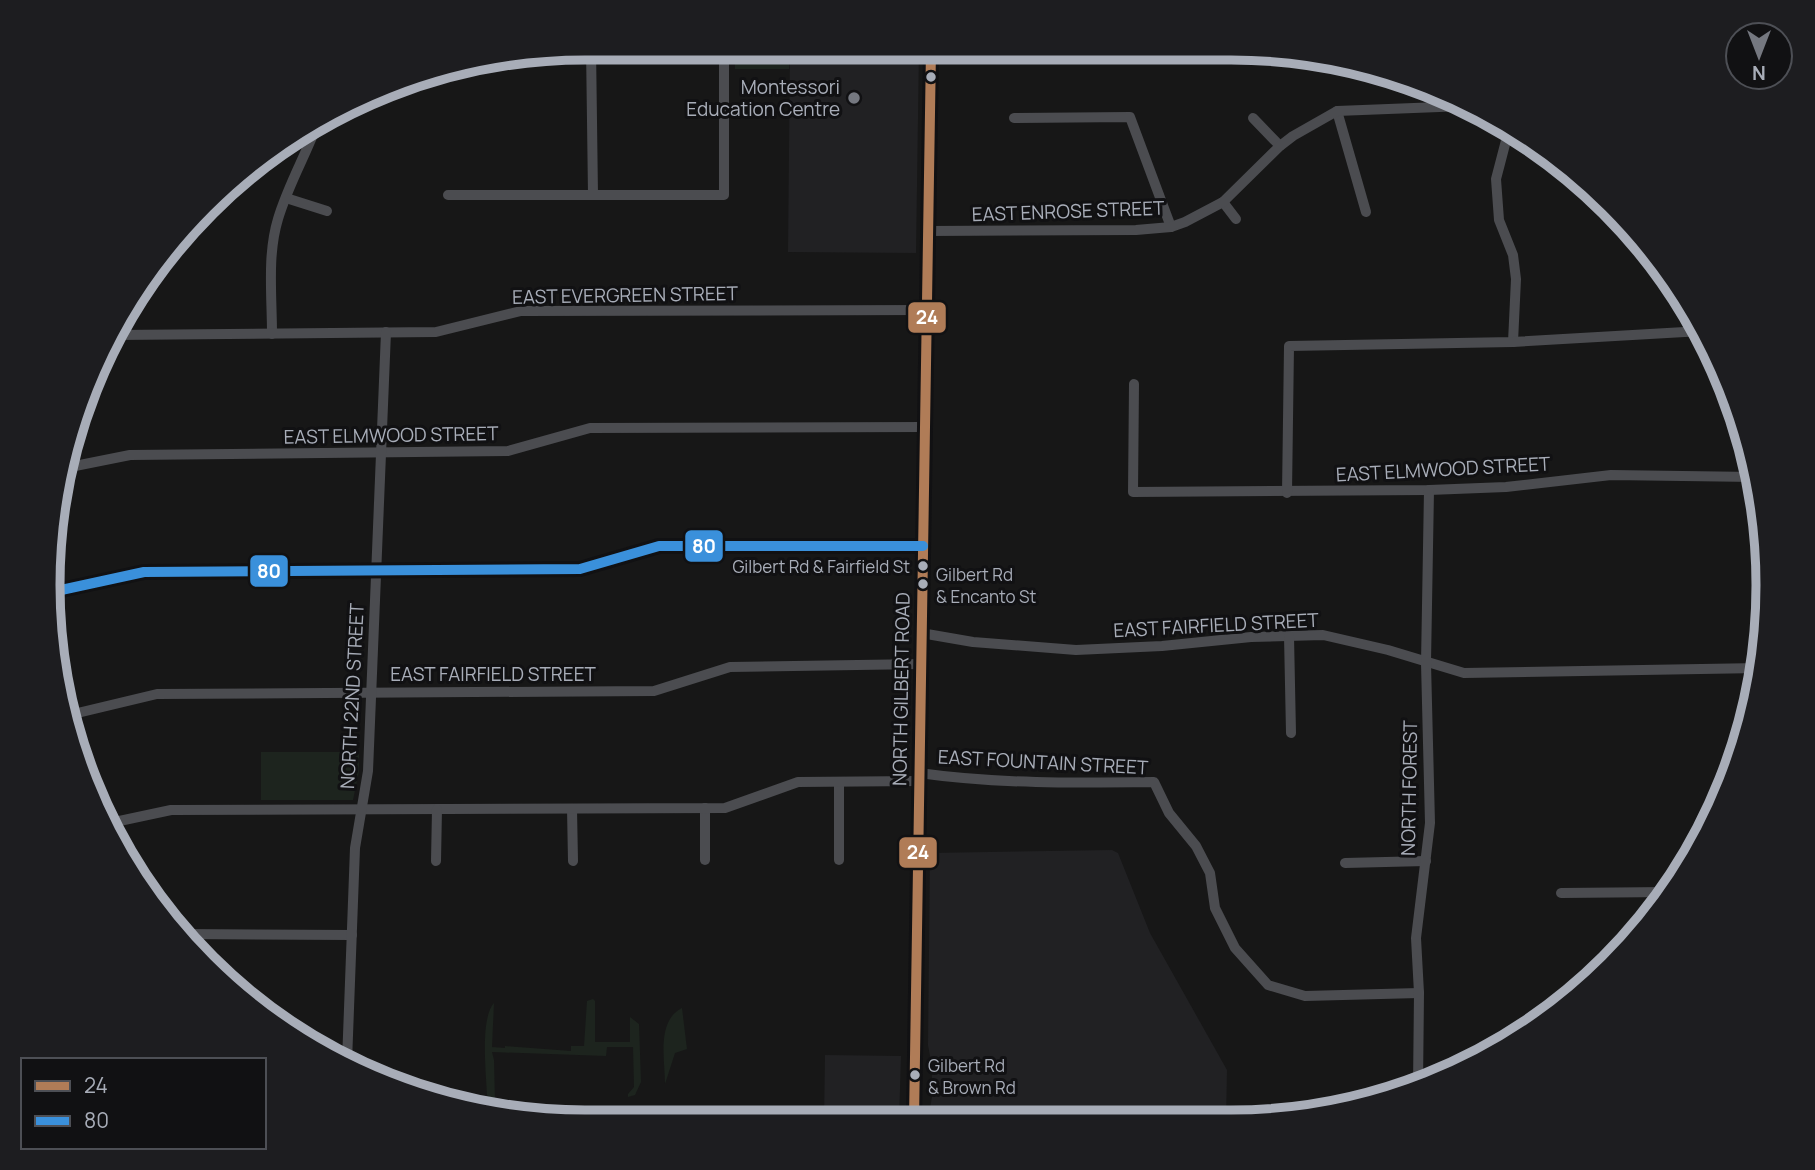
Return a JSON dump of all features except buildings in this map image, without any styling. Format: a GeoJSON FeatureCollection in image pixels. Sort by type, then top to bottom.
{"type":"FeatureCollection","features":[{"type":"Feature","properties":{"kind":"main road","name":"NORTH GILBERT ROAD"},"geometry":{"type":"LineString","coordinates":[[914,1110],[931,60]]}},
{"type":"Feature","properties":{"kind":"street"},"geometry":{"type":"LineString","coordinates":[[591,60],[593,195]]}},
{"type":"Feature","properties":{"kind":"street"},"geometry":{"type":"LineString","coordinates":[[448,195],[724,195],[724,60]]}},
{"type":"Feature","properties":{"kind":"street","name":"EAST ENROSE STREET"},"geometry":{"type":"LineString","coordinates":[[928,231],[1136,230],[1171,227],[1195,218],[1223,202],[1280,146],[1337,111],[1446,107]]}},
{"type":"Feature","properties":{"kind":"street"},"geometry":{"type":"LineString","coordinates":[[1337,111],[1366,212]]}},
{"type":"Feature","properties":{"kind":"street"},"geometry":{"type":"LineString","coordinates":[[1014,118],[1130,117],[1171,227]]}},
{"type":"Feature","properties":{"kind":"street"},"geometry":{"type":"LineString","coordinates":[[1253,118],[1280,146]]}},
{"type":"Feature","properties":{"kind":"street"},"geometry":{"type":"LineString","coordinates":[[272,334],[272,257],[277,221],[312,136]]}},
{"type":"Feature","properties":{"kind":"street"},"geometry":{"type":"LineString","coordinates":[[1507,138],[1496,179],[1499,220],[1513,255],[1516,279],[1513,342]]}},
{"type":"Feature","properties":{"kind":"street"},"geometry":{"type":"LineString","coordinates":[[286,198],[327,211]]}},
{"type":"Feature","properties":{"kind":"street"},"geometry":{"type":"LineString","coordinates":[[1223,202],[1236,219]]}},
{"type":"Feature","properties":{"kind":"street","name":"EAST EVERGREEN STREET"},"geometry":{"type":"LineString","coordinates":[[123,335],[436,332],[521,311],[926,310]]}},
{"type":"Feature","properties":{"kind":"street","name":"NORTH 22ND STREET"},"geometry":{"type":"LineString","coordinates":[[345,1052],[355,848],[368,771],[386,332]]}},
{"type":"Feature","properties":{"kind":"street"},"geometry":{"type":"LineString","coordinates":[[1287,493],[1289,346],[1513,342],[1690,332]]}},
{"type":"Feature","properties":{"kind":"street","name":"EAST ELMWOOD STREET"},"geometry":{"type":"LineString","coordinates":[[1134,384],[1133,492],[1429,490],[1506,487],[1611,475],[1744,477]]}},
{"type":"Feature","properties":{"kind":"street","name":"EAST ELMWOOD STREET"},"geometry":{"type":"LineString","coordinates":[[73,466],[130,455],[508,451],[590,428],[925,427]]}},
{"type":"Feature","properties":{"kind":"street","name":"NORTH FOREST"},"geometry":{"type":"LineString","coordinates":[[1418,1075],[1419,993],[1416,938],[1430,823],[1426,663],[1429,490]]}},
{"type":"Feature","properties":{"kind":"street"},"geometry":{"type":"LineString","coordinates":[[60,590],[144,572],[580,569],[659,545],[923,546]]}},
{"type":"Feature","properties":{"kind":"street","name":"EAST FAIRFIELD STREET"},"geometry":{"type":"LineString","coordinates":[[921,633],[973,642],[1076,650],[1323,635],[1348,639],[1464,673],[1748,668]]}},
{"type":"Feature","properties":{"kind":"street"},"geometry":{"type":"LineString","coordinates":[[1289,636],[1292,733]]}},
{"type":"Feature","properties":{"kind":"street","name":"EAST FAIRFIELD STREET"},"geometry":{"type":"LineString","coordinates":[[75,714],[157,694],[654,691],[730,667],[921,664]]}},
{"type":"Feature","properties":{"kind":"street","name":"EAST FOUNTAIN STREET"},"geometry":{"type":"LineString","coordinates":[[116,822],[171,810],[725,808],[798,782],[919,777],[1020,782],[1154,782],[1169,813],[1196,846],[1210,873],[1215,908],[1235,948],[1268,985],[1305,996],[1419,993]]}},
{"type":"Feature","properties":{"kind":"street"},"geometry":{"type":"LineString","coordinates":[[839,782],[839,860]]}},
{"type":"Feature","properties":{"kind":"street"},"geometry":{"type":"LineString","coordinates":[[572,808],[573,861]]}},
{"type":"Feature","properties":{"kind":"street"},"geometry":{"type":"LineString","coordinates":[[705,808],[705,860]]}},
{"type":"Feature","properties":{"kind":"street"},"geometry":{"type":"LineString","coordinates":[[436,809],[436,861]]}},
{"type":"Feature","properties":{"kind":"street"},"geometry":{"type":"LineString","coordinates":[[1345,863],[1426,861]]}},
{"type":"Feature","properties":{"kind":"street"},"geometry":{"type":"LineString","coordinates":[[1561,893],[1656,892]]}},
{"type":"Feature","properties":{"kind":"street"},"geometry":{"type":"LineString","coordinates":[[193,934],[352,935]]}},
{"type":"Feature","properties":{"kind":"shaded area"},"geometry":{"type":"Polygon","coordinates":[[[735,60],[789,60],[789,69],[735,69],[735,60]]]}},
{"type":"Feature","properties":{"kind":"shaded area"},"geometry":{"type":"Polygon","coordinates":[[[790,60],[919,60],[916,253],[788,252],[790,60]]]}},
{"type":"Feature","properties":{"kind":"shaded area"},"geometry":{"type":"Polygon","coordinates":[[[261,752],[359,752],[359,771],[353,800],[261,800],[261,752]]]}},
{"type":"Feature","properties":{"kind":"shaded area"},"geometry":{"type":"Polygon","coordinates":[[[1112,850],[1118,853],[1150,933],[1227,1070],[1226,1110],[930,1110],[932,1097],[932,1067],[928,1045],[930,853],[1112,850]]]}},
{"type":"Feature","properties":{"kind":"shaded area"},"geometry":{"type":"Polygon","coordinates":[[[593,999],[595,1042],[630,1042],[630,1017],[639,1024],[641,1082],[635,1095],[628,1097],[634,1087],[633,1047],[607,1047],[606,1056],[492,1052],[495,1102],[487,1095],[485,1033],[494,1003],[492,1047],[571,1051],[571,1046],[584,1046],[587,1001],[593,999]]]}},
{"type":"Feature","properties":{"kind":"shaded area"},"geometry":{"type":"Polygon","coordinates":[[[682,1008],[687,1049],[675,1053],[665,1084],[665,1031],[668,1022],[682,1008]]]}},
{"type":"Feature","properties":{"kind":"shaded area"},"geometry":{"type":"Polygon","coordinates":[[[825,1055],[901,1056],[899,1110],[824,1110],[825,1055]]]}},
{"type":"Feature","properties":{"kind":"transit line","name":"24"},"geometry":{"type":"LineString","coordinates":[[914,1110],[931,60]]}},
{"type":"Feature","properties":{"kind":"transit line","name":"80"},"geometry":{"type":"LineString","coordinates":[[60,590],[144,572],[580,569],[659,546],[923,546]]}},
{"type":"Feature","properties":{"kind":"place","name":"Montessori Education Centre"},"geometry":{"type":"Point","coordinates":[854,98]}},
{"type":"Feature","properties":{"kind":"place","name":"Gilbert Rd & Fairfield St"},"geometry":{"type":"Point","coordinates":[923,566]}},
{"type":"Feature","properties":{"kind":"place","name":"Gilbert Rd & Encanto St"},"geometry":{"type":"Point","coordinates":[923,584]}},
{"type":"Feature","properties":{"kind":"place","name":"Gilbert Rd & Brown Rd"},"geometry":{"type":"Point","coordinates":[915,1075]}}]}
